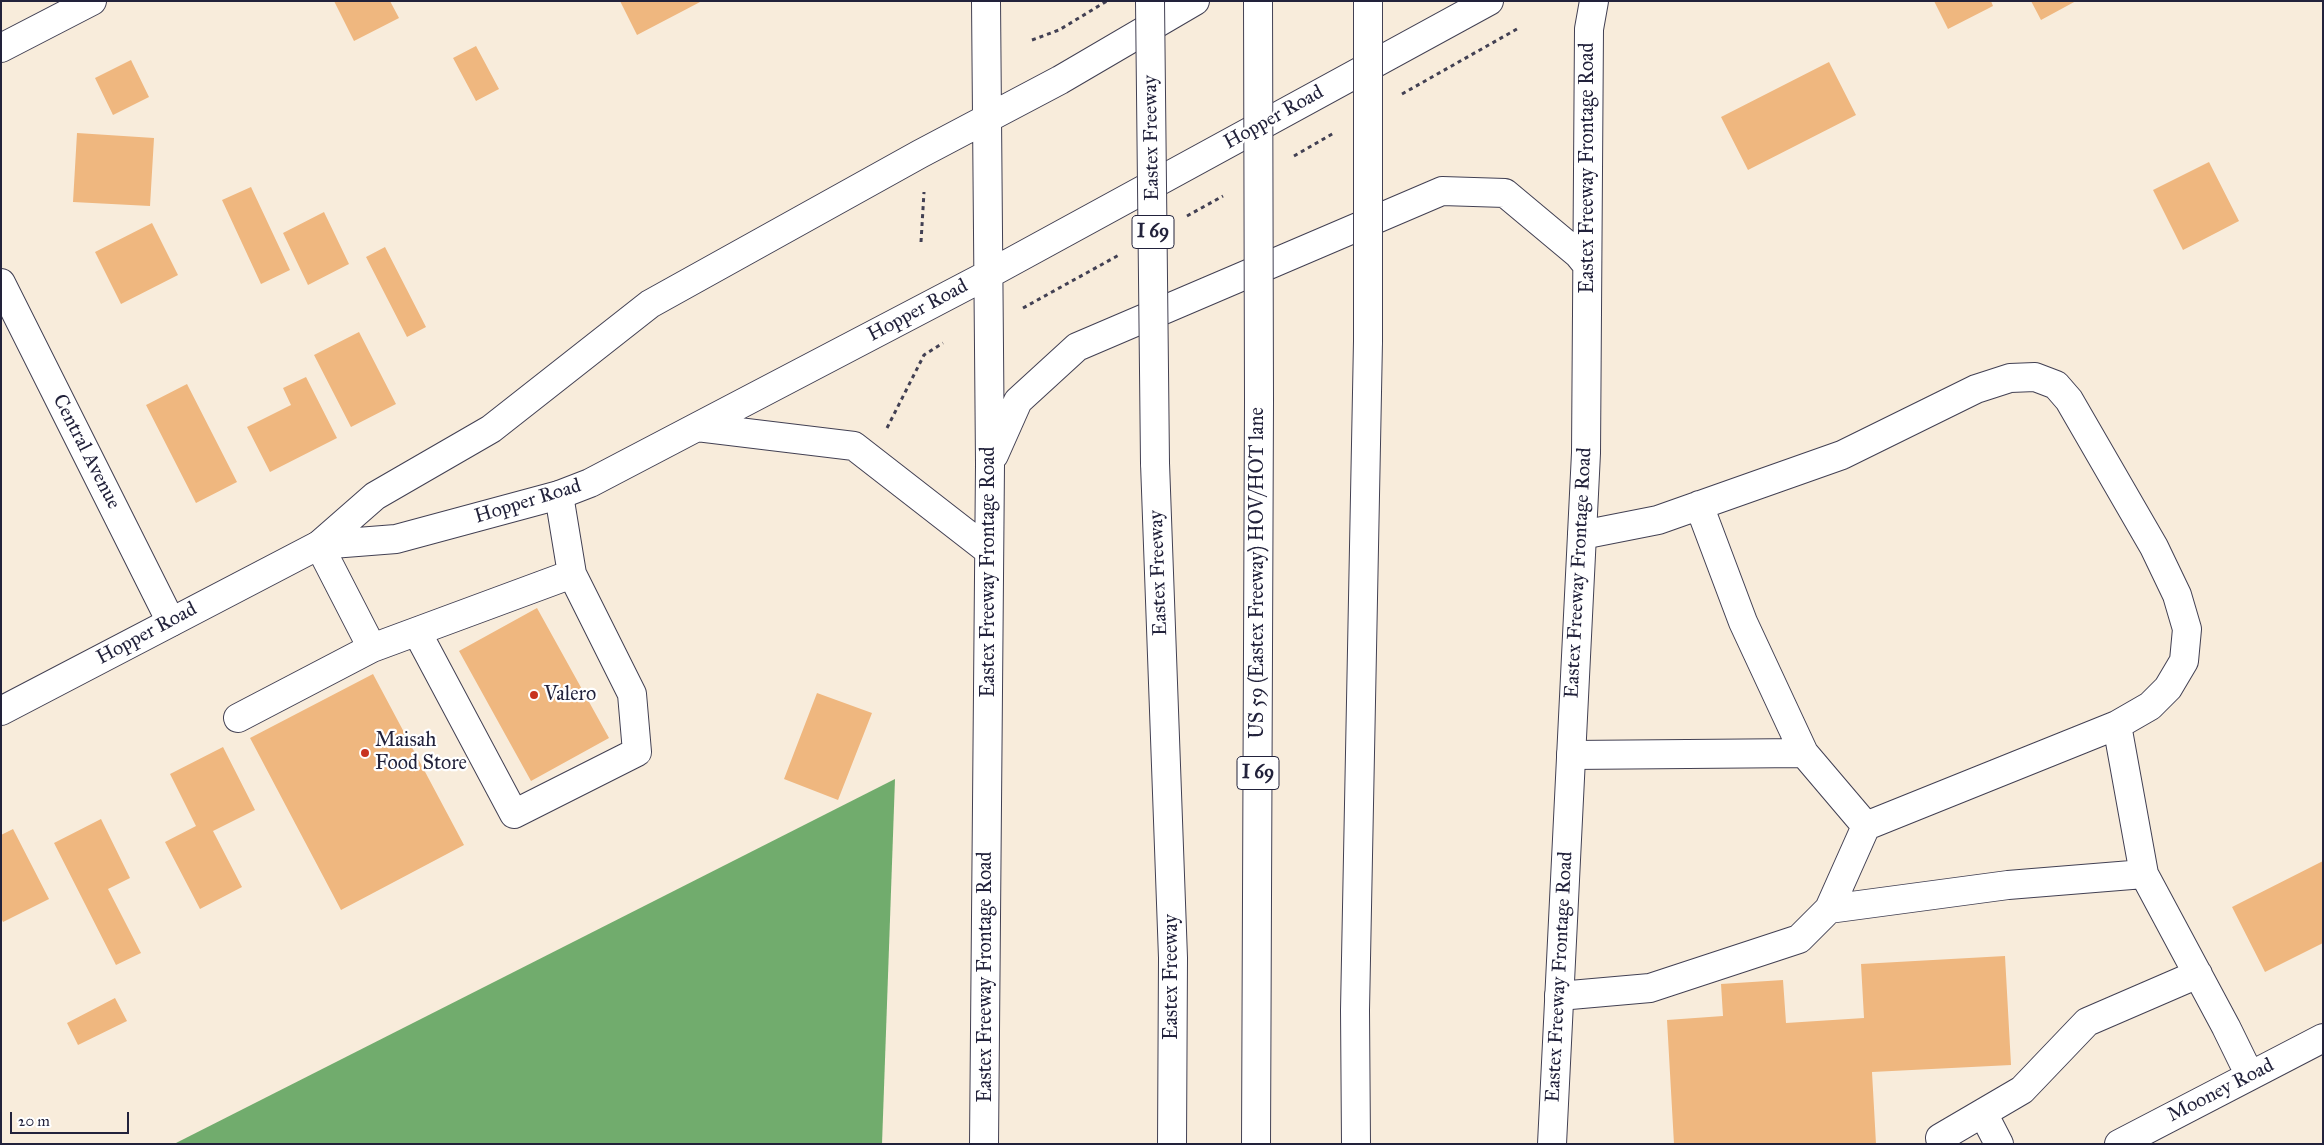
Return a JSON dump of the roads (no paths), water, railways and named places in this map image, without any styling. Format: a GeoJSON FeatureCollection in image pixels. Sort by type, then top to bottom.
{"type":"FeatureCollection","features":[{"type":"Feature","properties":{"kind":"main road"},"geometry":{"type":"LineString","coordinates":[[1,48],[92,1]]}},
{"type":"Feature","properties":{"kind":"main road","name":"Eastex Freeway Frontage Road"},"geometry":{"type":"LineString","coordinates":[[984,1144],[990,464],[986,1]]}},
{"type":"Feature","properties":{"kind":"main road","name":"Eastex Freeway"},"geometry":{"type":"LineString","coordinates":[[1150,1],[1155,463],[1173,958],[1172,1144]]}},
{"type":"Feature","properties":{"kind":"main road","name":"Hopper Road"},"geometry":{"type":"LineString","coordinates":[[1,711],[319,544],[375,496],[491,429],[650,304],[1060,80],[1195,1]]}},
{"type":"Feature","properties":{"kind":"main road","name":"US 59 (Eastex Freeway) HOV/HOT lane"},"geometry":{"type":"LineString","coordinates":[[1256,1144],[1259,401],[1258,1]]}},
{"type":"Feature","properties":{"kind":"main road"},"geometry":{"type":"LineString","coordinates":[[1356,1144],[1355,1010],[1368,341],[1368,1]]}},
{"type":"Feature","properties":{"kind":"main road","name":"Hopper Road"},"geometry":{"type":"LineString","coordinates":[[319,544],[396,539],[559,495],[590,483],[989,274],[1489,1]]}},
{"type":"Feature","properties":{"kind":"main road","name":"Eastex Freeway Frontage Road"},"geometry":{"type":"LineString","coordinates":[[1552,1144],[1586,453],[1589,29],[1594,1]]}},
{"type":"Feature","properties":{"kind":"main road"},"geometry":{"type":"LineString","coordinates":[[990,464],[1018,401],[1077,347],[1442,191],[1506,193],[1578,254],[1587,265]]}},
{"type":"Feature","properties":{"kind":"main road","name":"Central Avenue"},"geometry":{"type":"LineString","coordinates":[[1,283],[171,622]]}},
{"type":"Feature","properties":{"kind":"main road"},"geometry":{"type":"LineString","coordinates":[[1560,996],[1650,988],[1799,939],[1829,909],[1866,826],[2117,725],[2150,706],[2168,688],[2184,661],[2187,629],[2177,595],[2154,547],[2069,400],[2056,385],[2035,377],[2010,378],[1976,389],[1842,455],[1699,506],[1658,520],[1582,535]]}},
{"type":"Feature","properties":{"kind":"main road"},"geometry":{"type":"LineString","coordinates":[[698,427],[854,446],[989,551]]}},
{"type":"Feature","properties":{"kind":"main road"},"geometry":{"type":"LineString","coordinates":[[417,632],[514,814],[637,752],[632,694],[572,574],[559,495]]}},
{"type":"Feature","properties":{"kind":"main road"},"geometry":{"type":"LineString","coordinates":[[1699,506],[1743,622],[1804,753],[1866,826]]}},
{"type":"Feature","properties":{"kind":"main road"},"geometry":{"type":"LineString","coordinates":[[319,544],[372,648]]}},
{"type":"Feature","properties":{"kind":"main road"},"geometry":{"type":"LineString","coordinates":[[238,718],[372,648],[572,574]]}},
{"type":"Feature","properties":{"kind":"main road"},"geometry":{"type":"LineString","coordinates":[[2117,725],[2144,874],[2250,1076]]}},
{"type":"Feature","properties":{"kind":"main road"},"geometry":{"type":"LineString","coordinates":[[1571,756],[1804,753]]}},
{"type":"Feature","properties":{"kind":"main road"},"geometry":{"type":"LineString","coordinates":[[1829,909],[2008,885],[2144,874]]}},
{"type":"Feature","properties":{"kind":"main road"},"geometry":{"type":"LineString","coordinates":[[1940,1138],[2022,1090],[2087,1022],[2198,974]]}},
{"type":"Feature","properties":{"kind":"main road"},"geometry":{"type":"LineString","coordinates":[[1355,1010],[1364,1144]]}},
{"type":"Feature","properties":{"kind":"main road","name":"Mooney Road"},"geometry":{"type":"LineString","coordinates":[[2119,1144],[2323,1038]]}},
{"type":"Feature","properties":{"kind":"main road"},"geometry":{"type":"LineString","coordinates":[[1984,1112],[1999,1144]]}},
{"type":"Feature","properties":{"kind":"place","name":"Valero"},"geometry":{"type":"Point","coordinates":[534,695]}},
{"type":"Feature","properties":{"kind":"place","name":"Maisah Food Store"},"geometry":{"type":"Point","coordinates":[365,753]}}]}
